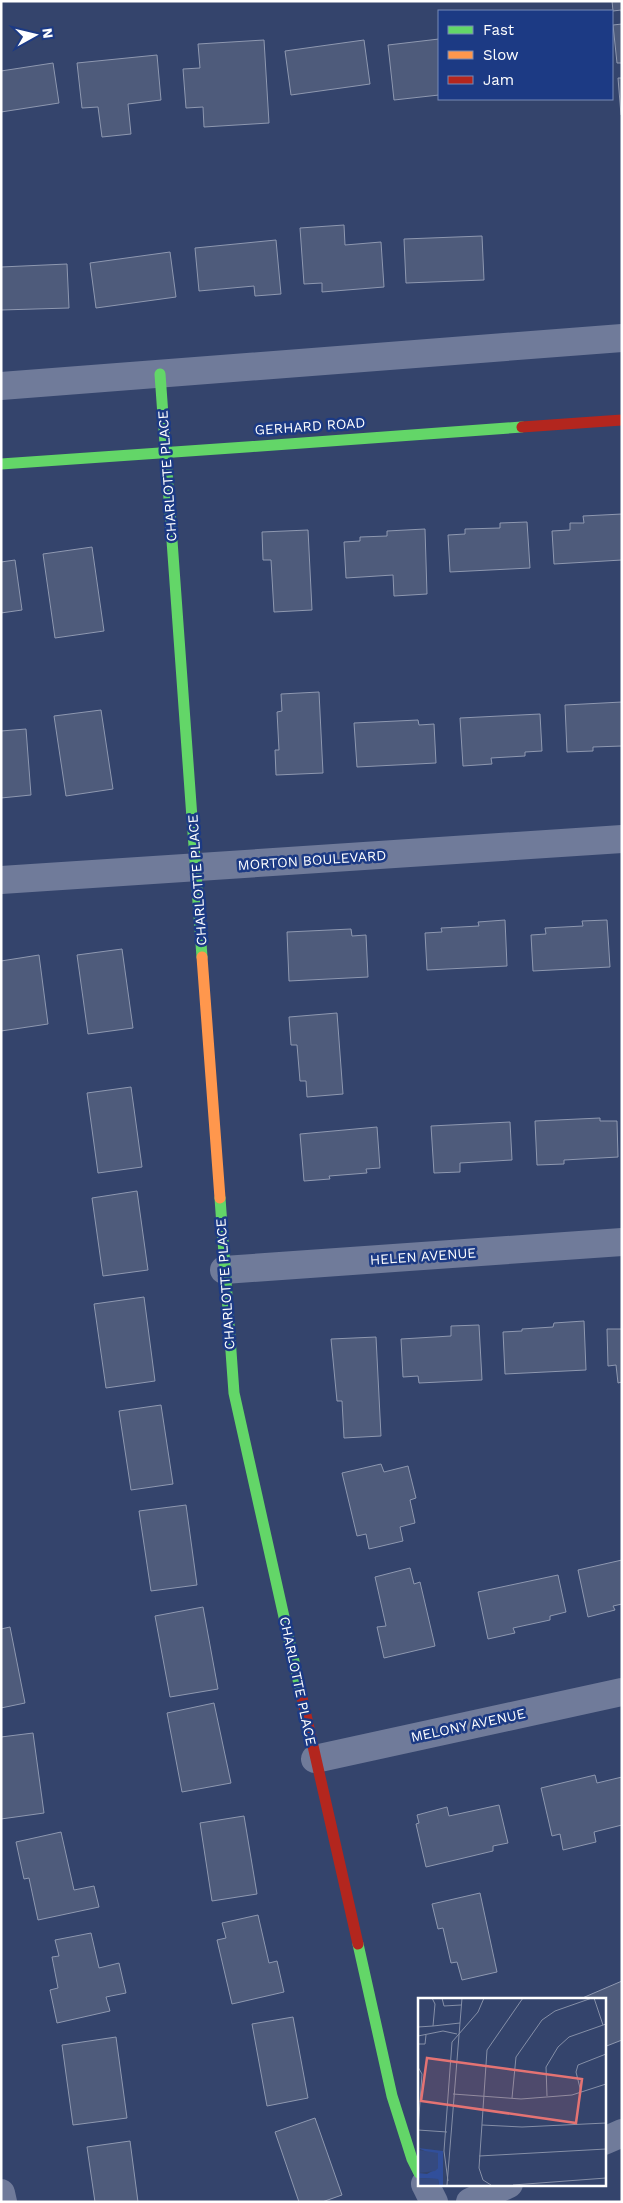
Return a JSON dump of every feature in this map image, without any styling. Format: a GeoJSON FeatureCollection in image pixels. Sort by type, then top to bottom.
{"type":"FeatureCollection","features":[{"type":"Feature","properties":{"kind":"street"},"geometry":{"type":"LineString","coordinates":[[1,386],[622,338]]}},
{"type":"Feature","properties":{"kind":"street","name":"CHARLOTTE PLACE"},"geometry":{"type":"LineString","coordinates":[[160,374],[234,1393],[392,2096],[412,2159],[418,2171]]}},
{"type":"Feature","properties":{"kind":"street","name":"GERHARD ROAD"},"geometry":{"type":"LineString","coordinates":[[1,464],[165,454],[227,447],[622,420]]}},
{"type":"Feature","properties":{"kind":"street","name":"MORTON BOULEVARD"},"geometry":{"type":"LineString","coordinates":[[1,880],[622,839]]}},
{"type":"Feature","properties":{"kind":"street","name":"HELEN AVENUE"},"geometry":{"type":"LineString","coordinates":[[224,1270],[622,1242]]}},
{"type":"Feature","properties":{"kind":"street","name":"MELONY AVENUE"},"geometry":{"type":"LineString","coordinates":[[315,1759],[622,1692]]}},
{"type":"Feature","properties":{"kind":"street"},"geometry":{"type":"LineString","coordinates":[[606,2140],[622,2133]]}},
{"type":"Feature","properties":{"kind":"street"},"geometry":{"type":"LineString","coordinates":[[426,2186],[434,2202]]}},
{"type":"Feature","properties":{"kind":"street"},"geometry":{"type":"LineString","coordinates":[[470,2202],[505,2186]]}},
{"type":"Feature","properties":{"kind":"street"},"geometry":{"type":"LineString","coordinates":[[1,2193],[3,2202]]}},
{"type":"Feature","properties":{"kind":"building"},"geometry":{"type":"Polygon","coordinates":[[[612,1],[622,1],[622,15],[621,10],[613,10],[612,1]]]}},
{"type":"Feature","properties":{"kind":"building"},"geometry":{"type":"Polygon","coordinates":[[[622,24],[622,63],[617,63],[613,25],[622,24]]]}},
{"type":"Feature","properties":{"kind":"building"},"geometry":{"type":"Polygon","coordinates":[[[438,39],[438,95],[394,100],[388,45],[438,39]]]}},
{"type":"Feature","properties":{"kind":"building"},"geometry":{"type":"Polygon","coordinates":[[[264,40],[269,123],[204,127],[203,107],[186,108],[183,69],[200,68],[198,44],[264,40]]]}},
{"type":"Feature","properties":{"kind":"building"},"geometry":{"type":"Polygon","coordinates":[[[364,40],[370,84],[291,95],[285,51],[364,40]]]}},
{"type":"Feature","properties":{"kind":"building"},"geometry":{"type":"Polygon","coordinates":[[[157,55],[161,100],[128,104],[131,134],[102,137],[98,107],[82,108],[77,63],[157,55]]]}},
{"type":"Feature","properties":{"kind":"building"},"geometry":{"type":"Polygon","coordinates":[[[53,63],[59,103],[1,112],[1,71],[53,63]]]}},
{"type":"Feature","properties":{"kind":"building"},"geometry":{"type":"Polygon","coordinates":[[[618,78],[622,78],[622,115],[621,115],[618,78]]]}},
{"type":"Feature","properties":{"kind":"building"},"geometry":{"type":"Polygon","coordinates":[[[344,225],[345,245],[381,242],[384,287],[322,292],[322,283],[304,284],[300,228],[344,225]]]}},
{"type":"Feature","properties":{"kind":"building"},"geometry":{"type":"Polygon","coordinates":[[[482,236],[484,280],[406,283],[404,239],[482,236]]]}},
{"type":"Feature","properties":{"kind":"building"},"geometry":{"type":"Polygon","coordinates":[[[276,240],[281,294],[255,296],[254,286],[199,291],[195,248],[276,240]]]}},
{"type":"Feature","properties":{"kind":"building"},"geometry":{"type":"Polygon","coordinates":[[[170,252],[176,297],[96,308],[90,263],[170,252]]]}},
{"type":"Feature","properties":{"kind":"building"},"geometry":{"type":"Polygon","coordinates":[[[67,264],[69,308],[1,310],[1,267],[67,264]]]}},
{"type":"Feature","properties":{"kind":"building"},"geometry":{"type":"Polygon","coordinates":[[[622,514],[622,560],[554,564],[552,531],[570,530],[570,523],[584,523],[583,516],[622,514]]]}},
{"type":"Feature","properties":{"kind":"building"},"geometry":{"type":"Polygon","coordinates":[[[527,522],[530,568],[450,572],[448,535],[465,534],[465,529],[500,528],[500,523],[527,522]]]}},
{"type":"Feature","properties":{"kind":"building"},"geometry":{"type":"Polygon","coordinates":[[[425,529],[427,594],[394,596],[393,575],[346,578],[344,542],[360,541],[360,537],[387,536],[387,531],[425,529]]]}},
{"type":"Feature","properties":{"kind":"building"},"geometry":{"type":"Polygon","coordinates":[[[308,530],[312,610],[274,612],[271,560],[263,560],[262,532],[308,530]]]}},
{"type":"Feature","properties":{"kind":"building"},"geometry":{"type":"Polygon","coordinates":[[[92,547],[104,631],[55,638],[43,554],[92,547]]]}},
{"type":"Feature","properties":{"kind":"building"},"geometry":{"type":"Polygon","coordinates":[[[15,560],[22,610],[1,613],[1,562],[15,560]]]}},
{"type":"Feature","properties":{"kind":"building"},"geometry":{"type":"Polygon","coordinates":[[[319,692],[323,773],[276,775],[275,750],[279,750],[277,712],[282,711],[281,694],[319,692]]]}},
{"type":"Feature","properties":{"kind":"building"},"geometry":{"type":"Polygon","coordinates":[[[622,702],[622,746],[593,747],[593,751],[567,752],[565,705],[622,702]]]}},
{"type":"Feature","properties":{"kind":"building"},"geometry":{"type":"Polygon","coordinates":[[[101,710],[113,789],[66,796],[54,716],[101,710]]]}},
{"type":"Feature","properties":{"kind":"building"},"geometry":{"type":"Polygon","coordinates":[[[540,714],[542,751],[525,752],[525,756],[491,758],[492,764],[463,766],[460,718],[540,714]]]}},
{"type":"Feature","properties":{"kind":"building"},"geometry":{"type":"Polygon","coordinates":[[[418,720],[419,725],[434,724],[436,763],[357,767],[354,723],[418,720]]]}},
{"type":"Feature","properties":{"kind":"building"},"geometry":{"type":"Polygon","coordinates":[[[26,729],[31,795],[1,798],[1,731],[26,729]]]}},
{"type":"Feature","properties":{"kind":"building"},"geometry":{"type":"Polygon","coordinates":[[[505,920],[507,966],[427,970],[425,933],[442,932],[441,928],[479,926],[478,922],[505,920]]]}},
{"type":"Feature","properties":{"kind":"building"},"geometry":{"type":"Polygon","coordinates":[[[607,920],[610,967],[533,971],[531,935],[546,934],[545,928],[583,926],[582,921],[607,920]]]}},
{"type":"Feature","properties":{"kind":"building"},"geometry":{"type":"Polygon","coordinates":[[[351,929],[352,936],[366,935],[368,977],[289,981],[287,932],[351,929]]]}},
{"type":"Feature","properties":{"kind":"building"},"geometry":{"type":"Polygon","coordinates":[[[122,949],[133,1028],[88,1034],[77,955],[122,949]]]}},
{"type":"Feature","properties":{"kind":"building"},"geometry":{"type":"Polygon","coordinates":[[[39,955],[48,1024],[1,1031],[1,961],[39,955]]]}},
{"type":"Feature","properties":{"kind":"building"},"geometry":{"type":"Polygon","coordinates":[[[337,1013],[343,1094],[307,1097],[306,1081],[300,1081],[297,1045],[291,1045],[289,1017],[337,1013]]]}},
{"type":"Feature","properties":{"kind":"building"},"geometry":{"type":"Polygon","coordinates":[[[131,1087],[142,1167],[98,1173],[87,1093],[131,1087]]]}},
{"type":"Feature","properties":{"kind":"building"},"geometry":{"type":"Polygon","coordinates":[[[600,1118],[600,1121],[617,1121],[618,1157],[564,1160],[564,1164],[537,1165],[535,1121],[600,1118]]]}},
{"type":"Feature","properties":{"kind":"building"},"geometry":{"type":"Polygon","coordinates":[[[510,1122],[512,1160],[460,1163],[460,1172],[434,1173],[431,1126],[510,1122]]]}},
{"type":"Feature","properties":{"kind":"building"},"geometry":{"type":"Polygon","coordinates":[[[377,1127],[380,1168],[366,1169],[367,1173],[329,1176],[330,1179],[304,1181],[300,1134],[377,1127]]]}},
{"type":"Feature","properties":{"kind":"building"},"geometry":{"type":"Polygon","coordinates":[[[137,1191],[148,1270],[103,1276],[92,1198],[137,1191]]]}},
{"type":"Feature","properties":{"kind":"building"},"geometry":{"type":"Polygon","coordinates":[[[144,1297],[155,1381],[106,1388],[94,1304],[144,1297]]]}},
{"type":"Feature","properties":{"kind":"building"},"geometry":{"type":"Polygon","coordinates":[[[584,1321],[586,1370],[505,1374],[503,1332],[553,1327],[554,1323],[584,1321]]]}},
{"type":"Feature","properties":{"kind":"building"},"geometry":{"type":"Polygon","coordinates":[[[479,1325],[482,1380],[419,1383],[418,1376],[403,1377],[401,1339],[451,1336],[451,1326],[479,1325]]]}},
{"type":"Feature","properties":{"kind":"building"},"geometry":{"type":"Polygon","coordinates":[[[607,1329],[622,1329],[622,1382],[618,1383],[616,1365],[608,1366],[607,1329]]]}},
{"type":"Feature","properties":{"kind":"building"},"geometry":{"type":"Polygon","coordinates":[[[376,1337],[381,1436],[344,1438],[342,1401],[337,1401],[331,1339],[376,1337]]]}},
{"type":"Feature","properties":{"kind":"building"},"geometry":{"type":"Polygon","coordinates":[[[161,1405],[173,1484],[131,1490],[119,1411],[161,1405]]]}},
{"type":"Feature","properties":{"kind":"building"},"geometry":{"type":"Polygon","coordinates":[[[381,1464],[384,1472],[408,1466],[416,1498],[410,1500],[415,1523],[400,1527],[403,1541],[369,1549],[366,1534],[357,1536],[342,1473],[381,1464]]]}},
{"type":"Feature","properties":{"kind":"building"},"geometry":{"type":"Polygon","coordinates":[[[186,1505],[197,1585],[151,1591],[139,1511],[186,1505]]]}},
{"type":"Feature","properties":{"kind":"building"},"geometry":{"type":"Polygon","coordinates":[[[622,1560],[622,1604],[613,1606],[615,1610],[588,1617],[578,1570],[622,1560]]]}},
{"type":"Feature","properties":{"kind":"building"},"geometry":{"type":"Polygon","coordinates":[[[410,1568],[414,1584],[420,1582],[435,1646],[384,1658],[377,1627],[386,1626],[375,1577],[410,1568]]]}},
{"type":"Feature","properties":{"kind":"building"},"geometry":{"type":"Polygon","coordinates":[[[558,1575],[566,1612],[550,1616],[550,1620],[513,1628],[515,1633],[488,1639],[478,1592],[558,1575]]]}},
{"type":"Feature","properties":{"kind":"building"},"geometry":{"type":"Polygon","coordinates":[[[203,1607],[218,1689],[170,1697],[155,1616],[203,1607]]]}},
{"type":"Feature","properties":{"kind":"building"},"geometry":{"type":"Polygon","coordinates":[[[10,1627],[25,1703],[1,1708],[1,1629],[10,1627]]]}},
{"type":"Feature","properties":{"kind":"building"},"geometry":{"type":"Polygon","coordinates":[[[214,1703],[231,1783],[182,1792],[167,1713],[214,1703]]]}},
{"type":"Feature","properties":{"kind":"building"},"geometry":{"type":"Polygon","coordinates":[[[33,1733],[44,1813],[1,1819],[1,1737],[33,1733]]]}},
{"type":"Feature","properties":{"kind":"building"},"geometry":{"type":"Polygon","coordinates":[[[595,1775],[597,1783],[622,1777],[622,1825],[594,1832],[596,1842],[563,1850],[560,1834],[552,1836],[541,1788],[595,1775]]]}},
{"type":"Feature","properties":{"kind":"building"},"geometry":{"type":"Polygon","coordinates":[[[499,1805],[508,1843],[493,1846],[493,1851],[426,1867],[416,1824],[419,1823],[417,1815],[447,1807],[449,1816],[499,1805]]]}},
{"type":"Feature","properties":{"kind":"building"},"geometry":{"type":"Polygon","coordinates":[[[244,1816],[257,1894],[212,1901],[200,1823],[244,1816]]]}},
{"type":"Feature","properties":{"kind":"building"},"geometry":{"type":"Polygon","coordinates":[[[61,1832],[74,1890],[94,1886],[99,1907],[38,1920],[29,1878],[24,1879],[16,1842],[61,1832]]]}},
{"type":"Feature","properties":{"kind":"building"},"geometry":{"type":"Polygon","coordinates":[[[480,1893],[497,1972],[462,1980],[457,1962],[451,1963],[443,1928],[438,1929],[432,1904],[480,1893]]]}},
{"type":"Feature","properties":{"kind":"building"},"geometry":{"type":"Polygon","coordinates":[[[258,1915],[269,1963],[277,1961],[284,1992],[232,2004],[217,1940],[226,1938],[222,1923],[258,1915]]]}},
{"type":"Feature","properties":{"kind":"building"},"geometry":{"type":"Polygon","coordinates":[[[91,1933],[99,1968],[119,1963],[126,1993],[106,1997],[110,2011],[57,2023],[50,1990],[58,1988],[52,1957],[59,1956],[55,1940],[91,1933]]]}},
{"type":"Feature","properties":{"kind":"building"},"geometry":{"type":"Polygon","coordinates":[[[622,1981],[622,2040],[606,2046],[606,1998],[582,1998],[622,1981]]]}},
{"type":"Feature","properties":{"kind":"building"},"geometry":{"type":"Polygon","coordinates":[[[293,2017],[308,2098],[267,2106],[252,2024],[293,2017]]]}},
{"type":"Feature","properties":{"kind":"building"},"geometry":{"type":"Polygon","coordinates":[[[116,2037],[127,2118],[73,2125],[62,2045],[116,2037]]]}},
{"type":"Feature","properties":{"kind":"building"},"geometry":{"type":"Polygon","coordinates":[[[315,2118],[342,2195],[322,2202],[299,2202],[275,2132],[315,2118]]]}},
{"type":"Feature","properties":{"kind":"building"},"geometry":{"type":"Polygon","coordinates":[[[130,2141],[138,2202],[95,2202],[87,2147],[130,2141]]]}},
{"type":"Feature","properties":{"kind":"traffic: fast"},"geometry":{"type":"LineString","coordinates":[[160,374],[202,957]]}},
{"type":"Feature","properties":{"kind":"traffic: fast"},"geometry":{"type":"LineString","coordinates":[[1,464],[522,427]]}},
{"type":"Feature","properties":{"kind":"traffic: fast"},"geometry":{"type":"LineString","coordinates":[[220,1198],[234,1393],[301,1693]]}},
{"type":"Feature","properties":{"kind":"traffic: fast"},"geometry":{"type":"LineString","coordinates":[[358,1944],[392,2096],[412,2159],[418,2171]]}},
{"type":"Feature","properties":{"kind":"traffic: slow"},"geometry":{"type":"LineString","coordinates":[[202,957],[220,1198]]}},
{"type":"Feature","properties":{"kind":"traffic: jam"},"geometry":{"type":"LineString","coordinates":[[522,427],[622,420]]}},
{"type":"Feature","properties":{"kind":"traffic: jam"},"geometry":{"type":"LineString","coordinates":[[301,1693],[358,1944]]}}]}
